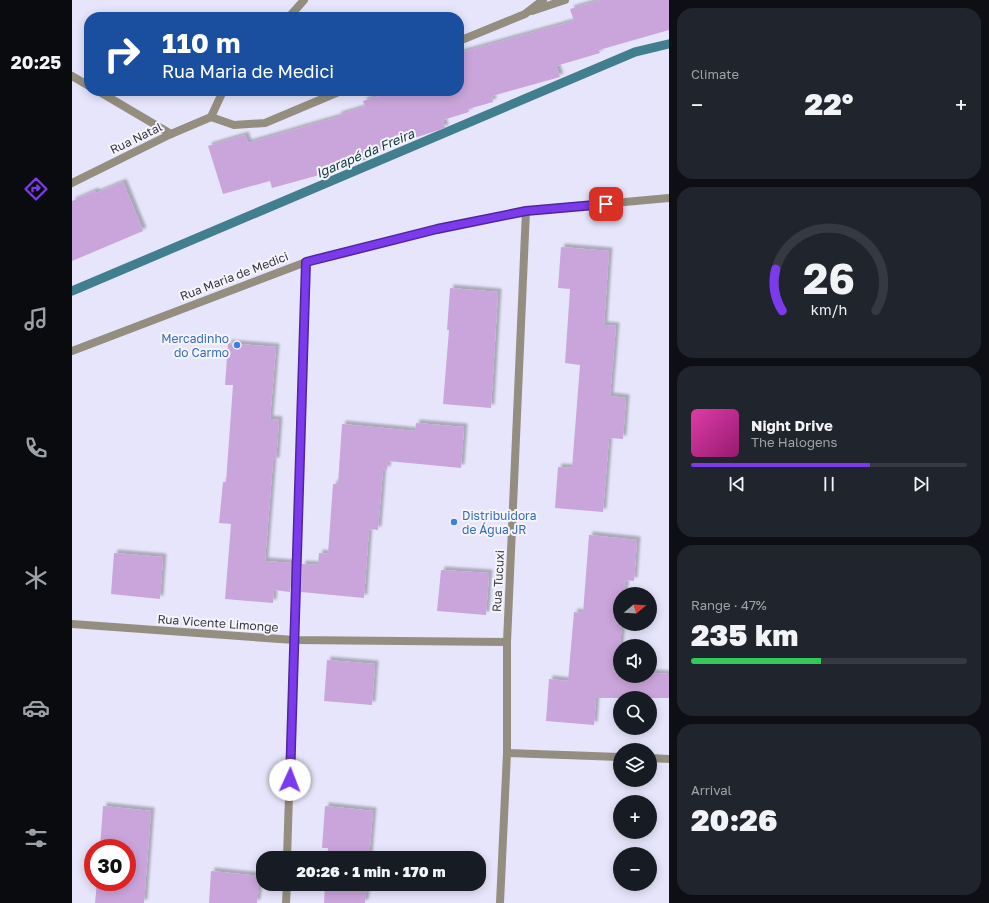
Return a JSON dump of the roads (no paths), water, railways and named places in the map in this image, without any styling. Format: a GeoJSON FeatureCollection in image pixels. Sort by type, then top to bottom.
{"type":"FeatureCollection","features":[{"type":"Feature","properties":{"kind":"street"},"geometry":{"type":"LineString","coordinates":[[293,12],[304,0]]}},
{"type":"Feature","properties":{"kind":"street"},"geometry":{"type":"LineString","coordinates":[[525,14],[543,0]]}},
{"type":"Feature","properties":{"kind":"street"},"geometry":{"type":"LineString","coordinates":[[464,39],[525,14],[565,0]]}},
{"type":"Feature","properties":{"kind":"street"},"geometry":{"type":"LineString","coordinates":[[72,76],[84,83]]}},
{"type":"Feature","properties":{"kind":"street"},"geometry":{"type":"LineString","coordinates":[[106,96],[171,134]]}},
{"type":"Feature","properties":{"kind":"street"},"geometry":{"type":"LineString","coordinates":[[221,96],[211,117],[234,125],[265,123],[329,96]]}},
{"type":"Feature","properties":{"kind":"street","name":"Rua Natal"},"geometry":{"type":"LineString","coordinates":[[72,183],[171,134],[211,117]]}},
{"type":"Feature","properties":{"kind":"street","name":"Rua Maria de Medici"},"geometry":{"type":"LineString","coordinates":[[72,351],[306,262],[437,229],[526,211],[669,198]]}},
{"type":"Feature","properties":{"kind":"street","name":"Rua Tucuxi"},"geometry":{"type":"LineString","coordinates":[[500,903],[507,753],[507,642],[526,211]]}},
{"type":"Feature","properties":{"kind":"street"},"geometry":{"type":"LineString","coordinates":[[287,851],[306,262]]}},
{"type":"Feature","properties":{"kind":"street","name":"Rua Vicente Limonge"},"geometry":{"type":"LineString","coordinates":[[72,624],[294,640],[507,642]]}},
{"type":"Feature","properties":{"kind":"street"},"geometry":{"type":"LineString","coordinates":[[507,753],[613,757]]}},
{"type":"Feature","properties":{"kind":"street"},"geometry":{"type":"LineString","coordinates":[[657,758],[669,759]]}},
{"type":"Feature","properties":{"kind":"street"},"geometry":{"type":"LineString","coordinates":[[286,903],[287,891]]}},
{"type":"Feature","properties":{"kind":"waterway","name":"Igarapé da Freira"},"geometry":{"type":"LineString","coordinates":[[72,291],[635,52],[669,44]]}},
{"type":"Feature","properties":{"kind":"place","name":"Mercadinho do Carmo"},"geometry":{"type":"Point","coordinates":[237,345]}},
{"type":"Feature","properties":{"kind":"place","name":"Distribuidora de Água JR"},"geometry":{"type":"Point","coordinates":[454,522]}}]}
